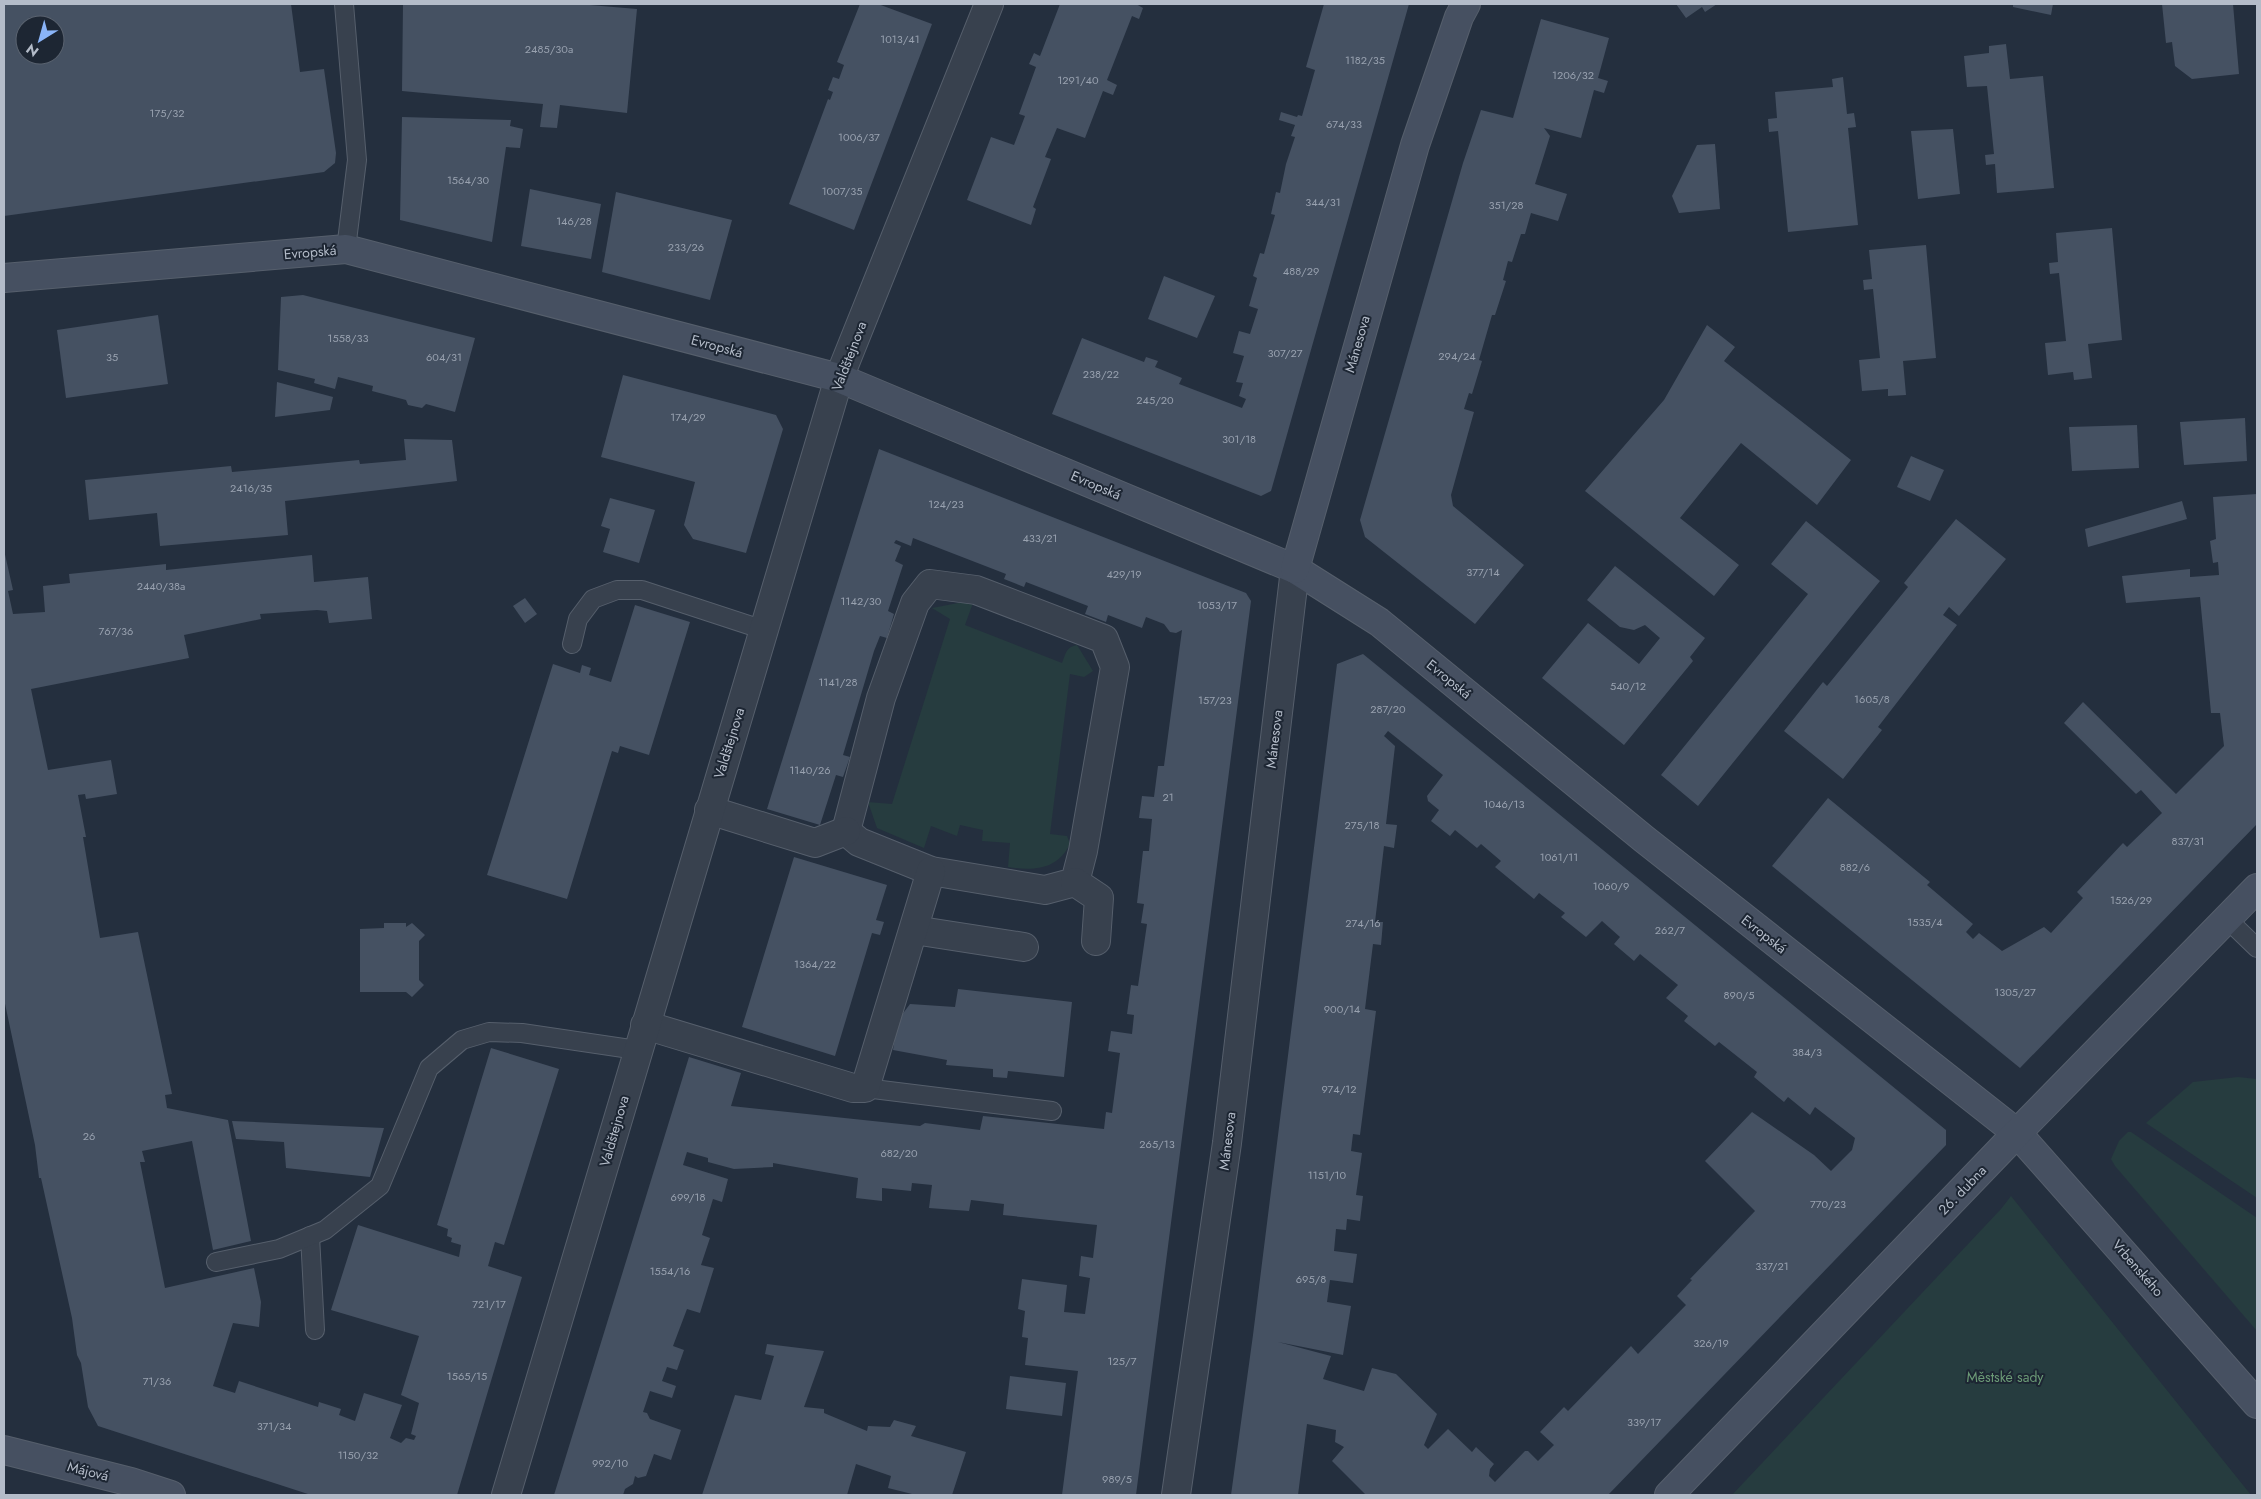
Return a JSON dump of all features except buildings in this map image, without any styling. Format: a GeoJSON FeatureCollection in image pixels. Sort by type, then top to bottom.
{"type":"FeatureCollection","features":[{"type":"Feature","properties":{"kind":"main road","name":"Mánesova"},"geometry":{"type":"LineString","coordinates":[[1295,568],[1309,511],[1415,145],[1459,17],[1466,4]]}},
{"type":"Feature","properties":{"kind":"main road","name":"Evropská"},"geometry":{"type":"LineString","coordinates":[[4,278],[346,249],[839,378],[1295,568],[1379,622],[1644,839],[2017,1132]]}},
{"type":"Feature","properties":{"kind":"main road","name":"26. dubna"},"geometry":{"type":"LineString","coordinates":[[1670,1495],[2017,1132],[2257,888]]}},
{"type":"Feature","properties":{"kind":"main road","name":"Vrbenského"},"geometry":{"type":"LineString","coordinates":[[2017,1132],[2257,1404]]}},
{"type":"Feature","properties":{"kind":"main road","name":"Májová"},"geometry":{"type":"LineString","coordinates":[[4,1450],[131,1482],[171,1495]]}},
{"type":"Feature","properties":{"kind":"street","name":"Valdštejnova"},"geometry":{"type":"LineString","coordinates":[[506,1495],[839,378],[989,4]]}},
{"type":"Feature","properties":{"kind":"street","name":"Mánesova"},"geometry":{"type":"LineString","coordinates":[[1176,1495],[1227,1143],[1295,568]]}},
{"type":"Feature","properties":{"kind":"street"},"geometry":{"type":"LineString","coordinates":[[846,831],[881,698],[915,603],[930,584],[976,590],[1104,639],[1115,667],[1083,851],[1075,882]]}},
{"type":"Feature","properties":{"kind":"street"},"geometry":{"type":"LineString","coordinates":[[709,810],[815,843],[846,831]]}},
{"type":"Feature","properties":{"kind":"street"},"geometry":{"type":"LineString","coordinates":[[846,831],[859,842],[931,871],[1046,890],[1075,882],[1099,898],[1096,941]]}},
{"type":"Feature","properties":{"kind":"street"},"geometry":{"type":"LineString","coordinates":[[641,1038],[853,1088],[865,1088],[931,871]]}},
{"type":"Feature","properties":{"kind":"street"},"geometry":{"type":"LineString","coordinates":[[914,930],[1024,947]]}},
{"type":"Feature","properties":{"kind":"lane"},"geometry":{"type":"LineString","coordinates":[[344,4],[357,160],[346,249]]}},
{"type":"Feature","properties":{"kind":"lane"},"geometry":{"type":"LineString","coordinates":[[572,644],[578,619],[593,599],[617,590],[642,590],[764,630]]}},
{"type":"Feature","properties":{"kind":"lane"},"geometry":{"type":"LineString","coordinates":[[2227,919],[2257,948]]}},
{"type":"Feature","properties":{"kind":"lane"},"geometry":{"type":"LineString","coordinates":[[216,1262],[279,1249],[325,1230],[380,1186],[429,1068],[462,1040],[488,1032],[641,1038]]}},
{"type":"Feature","properties":{"kind":"lane"},"geometry":{"type":"LineString","coordinates":[[865,1088],[1052,1110]]}},
{"type":"Feature","properties":{"kind":"lane"},"geometry":{"type":"LineString","coordinates":[[310,1236],[315,1330]]}},
{"type":"Feature","properties":{"kind":"green space"},"geometry":{"type":"Polygon","coordinates":[[[974,600],[965,625],[1062,663],[1068,649],[1077,645],[1093,671],[1084,677],[1070,674],[1050,834],[1067,836],[1070,844],[1065,853],[1052,864],[1044,867],[1027,869],[1008,867],[1010,843],[982,841],[983,830],[960,825],[957,836],[931,826],[924,848],[877,828],[868,802],[892,804],[950,619],[932,608],[974,600]]]}},
{"type":"Feature","properties":{"kind":"green space"},"geometry":{"type":"Polygon","coordinates":[[[2238,1077],[2257,1079],[2257,1198],[2146,1123],[2193,1082],[2238,1077]]]}},
{"type":"Feature","properties":{"kind":"green space"},"geometry":{"type":"Polygon","coordinates":[[[2128,1132],[2131,1132],[2257,1218],[2257,1331],[2115,1166],[2111,1159],[2119,1141],[2128,1132]]]}},
{"type":"Feature","properties":{"kind":"green space","name":"Městské sady"},"geometry":{"type":"Polygon","coordinates":[[[2011,1196],[2251,1495],[1732,1495],[2001,1209],[2011,1196]]]}}]}
